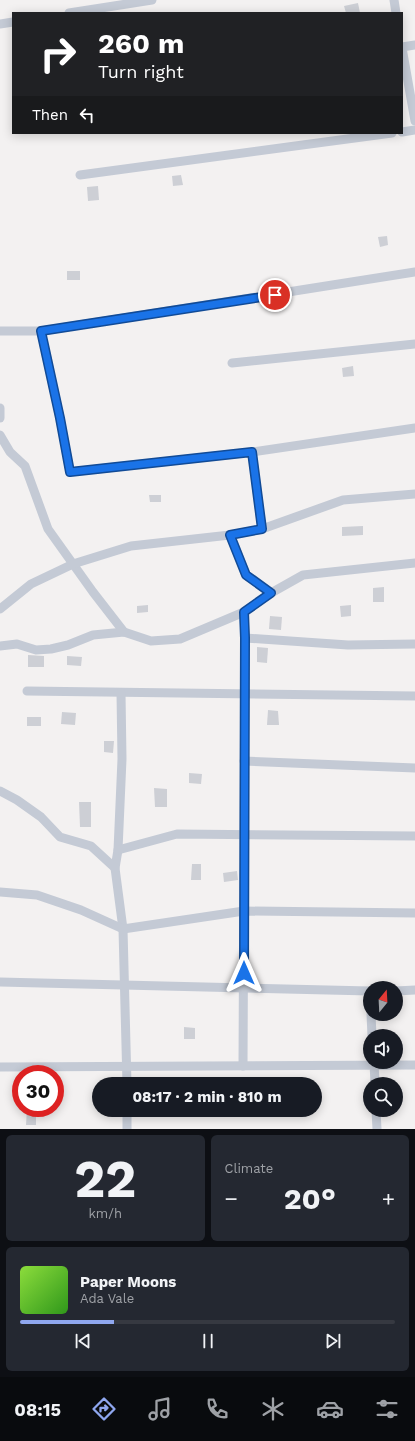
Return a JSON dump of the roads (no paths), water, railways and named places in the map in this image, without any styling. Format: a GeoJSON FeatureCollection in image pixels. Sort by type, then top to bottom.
{"type":"FeatureCollection","features":[{"type":"Feature","properties":{"kind":"street"},"geometry":{"type":"LineString","coordinates":[[75,12],[152,0]]}},
{"type":"Feature","properties":{"kind":"street"},"geometry":{"type":"LineString","coordinates":[[394,0],[396,12]]}},
{"type":"Feature","properties":{"kind":"street"},"geometry":{"type":"LineString","coordinates":[[0,24],[12,22]]}},
{"type":"Feature","properties":{"kind":"street"},"geometry":{"type":"LineString","coordinates":[[403,47],[415,45]]}},
{"type":"Feature","properties":{"kind":"street"},"geometry":{"type":"LineString","coordinates":[[403,53],[415,122]]}},
{"type":"Feature","properties":{"kind":"street"},"geometry":{"type":"LineString","coordinates":[[403,132],[415,130]]}},
{"type":"Feature","properties":{"kind":"street"},"geometry":{"type":"LineString","coordinates":[[80,175],[385,134]]}},
{"type":"Feature","properties":{"kind":"street"},"geometry":{"type":"LineString","coordinates":[[0,331],[41,331],[415,272]]}},
{"type":"Feature","properties":{"kind":"street"},"geometry":{"type":"LineString","coordinates":[[41,331],[70,472],[252,452],[415,428]]}},
{"type":"Feature","properties":{"kind":"street"},"geometry":{"type":"LineString","coordinates":[[232,363],[415,344]]}},
{"type":"Feature","properties":{"kind":"street"},"geometry":{"type":"LineString","coordinates":[[0,408],[0,418]]}},
{"type":"Feature","properties":{"kind":"street"},"geometry":{"type":"LineString","coordinates":[[0,435],[10,452],[25,466],[48,529],[124,632]]}},
{"type":"Feature","properties":{"kind":"street"},"geometry":{"type":"LineString","coordinates":[[252,452],[262,529]]}},
{"type":"Feature","properties":{"kind":"street"},"geometry":{"type":"LineString","coordinates":[[0,609],[31,584],[73,564],[130,546],[230,535],[262,529],[343,500],[415,494]]}},
{"type":"Feature","properties":{"kind":"street"},"geometry":{"type":"LineString","coordinates":[[230,535],[246,575],[271,593]]}},
{"type":"Feature","properties":{"kind":"street"},"geometry":{"type":"LineString","coordinates":[[0,646],[17,644],[36,650],[51,649],[68,645],[93,635],[124,632],[151,641],[180,639],[244,612],[271,593],[303,575],[415,564]]}},
{"type":"Feature","properties":{"kind":"street"},"geometry":{"type":"LineString","coordinates":[[243,1066],[244,612]]}},
{"type":"Feature","properties":{"kind":"street"},"geometry":{"type":"LineString","coordinates":[[245,638],[348,645],[415,644]]}},
{"type":"Feature","properties":{"kind":"street"},"geometry":{"type":"LineString","coordinates":[[27,691],[415,696]]}},
{"type":"Feature","properties":{"kind":"street"},"geometry":{"type":"LineString","coordinates":[[121,693],[122,759],[118,850],[115,868],[123,929],[127,1077]]}},
{"type":"Feature","properties":{"kind":"street"},"geometry":{"type":"LineString","coordinates":[[244,761],[415,768]]}},
{"type":"Feature","properties":{"kind":"street"},"geometry":{"type":"LineString","coordinates":[[0,791],[17,800],[41,817],[60,837],[91,846],[115,868]]}},
{"type":"Feature","properties":{"kind":"street"},"geometry":{"type":"LineString","coordinates":[[118,850],[177,834],[415,836]]}},
{"type":"Feature","properties":{"kind":"street"},"geometry":{"type":"LineString","coordinates":[[0,892],[37,895],[81,910],[123,929],[244,911],[415,913]]}},
{"type":"Feature","properties":{"kind":"street"},"geometry":{"type":"LineString","coordinates":[[0,982],[363,991]]}},
{"type":"Feature","properties":{"kind":"street"},"geometry":{"type":"LineString","coordinates":[[403,990],[415,990]]}},
{"type":"Feature","properties":{"kind":"street"},"geometry":{"type":"LineString","coordinates":[[0,1067],[363,1064]]}},
{"type":"Feature","properties":{"kind":"street"},"geometry":{"type":"LineString","coordinates":[[403,1065],[415,1065]]}},
{"type":"Feature","properties":{"kind":"street"},"geometry":{"type":"LineString","coordinates":[[127,1117],[127,1129]]}},
{"type":"Feature","properties":{"kind":"street"},"geometry":{"type":"LineString","coordinates":[[376,1117],[377,1129]]}}]}
